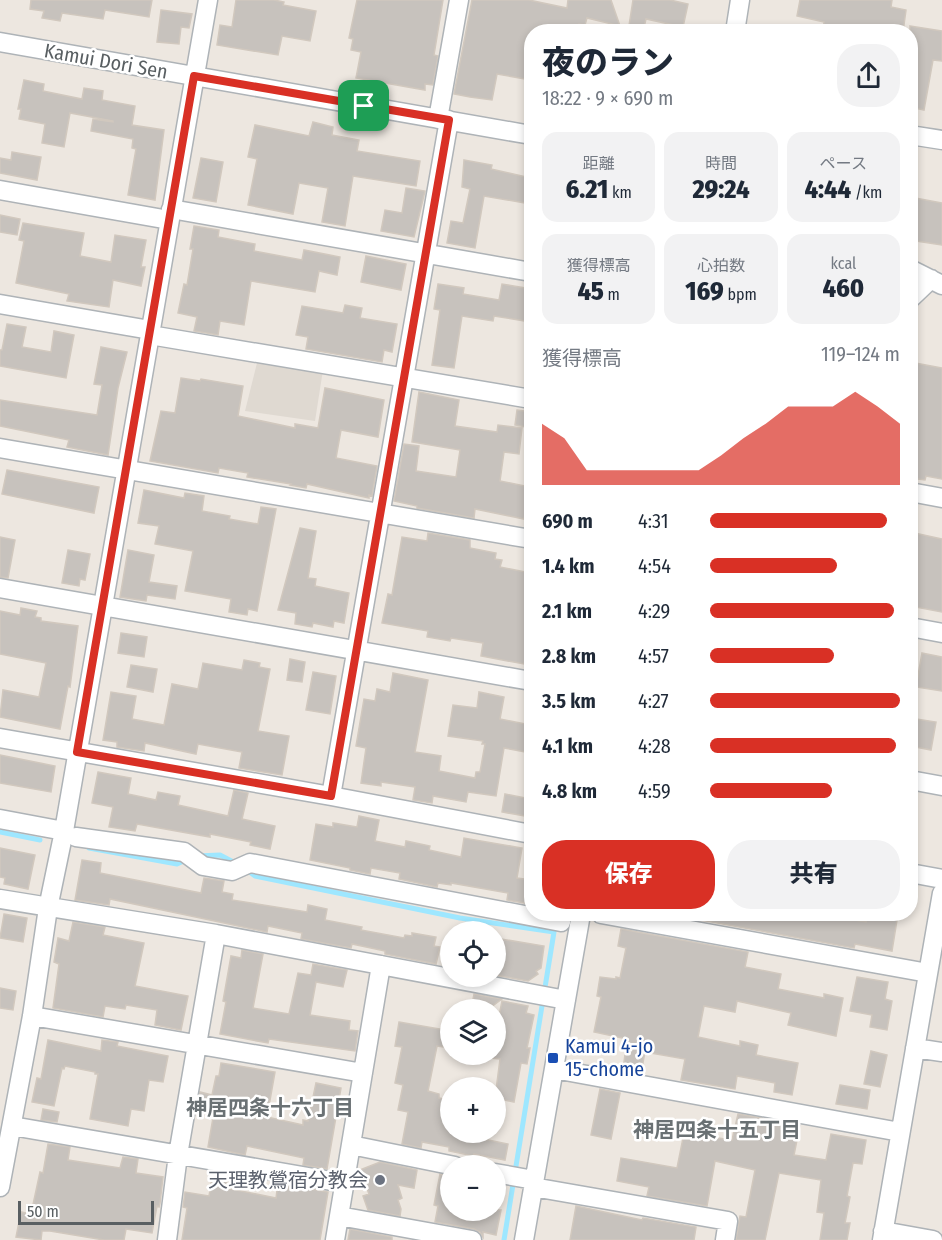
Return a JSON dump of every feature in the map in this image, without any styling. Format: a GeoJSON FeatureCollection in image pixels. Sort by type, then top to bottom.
{"type":"FeatureCollection","features":[{"type":"Feature","properties":{"kind":"street"},"geometry":{"type":"LineString","coordinates":[[0,1187],[32,1016],[48,908],[70,834],[77,752],[208,0]]}},
{"type":"Feature","properties":{"kind":"street"},"geometry":{"type":"LineString","coordinates":[[331,796],[426,254],[459,0]]}},
{"type":"Feature","properties":{"kind":"street"},"geometry":{"type":"LineString","coordinates":[[736,24],[740,0]]}},
{"type":"Feature","properties":{"kind":"street","name":"Kamui Dori Sen"},"geometry":{"type":"LineString","coordinates":[[0,42],[524,134]]}},
{"type":"Feature","properties":{"kind":"street"},"geometry":{"type":"LineString","coordinates":[[918,136],[942,140]]}},
{"type":"Feature","properties":{"kind":"street"},"geometry":{"type":"LineString","coordinates":[[0,190],[524,271]]}},
{"type":"Feature","properties":{"kind":"street"},"geometry":{"type":"LineString","coordinates":[[918,273],[936,282]]}},
{"type":"Feature","properties":{"kind":"street"},"geometry":{"type":"LineString","coordinates":[[918,293],[936,282]]}},
{"type":"Feature","properties":{"kind":"street"},"geometry":{"type":"LineString","coordinates":[[0,304],[405,379],[524,398]]}},
{"type":"Feature","properties":{"kind":"street"},"geometry":{"type":"LineString","coordinates":[[0,448],[524,538]]}},
{"type":"Feature","properties":{"kind":"street"},"geometry":{"type":"LineString","coordinates":[[918,494],[942,498]]}},
{"type":"Feature","properties":{"kind":"street"},"geometry":{"type":"LineString","coordinates":[[0,588],[524,680]]}},
{"type":"Feature","properties":{"kind":"street"},"geometry":{"type":"LineString","coordinates":[[918,628],[942,633]]}},
{"type":"Feature","properties":{"kind":"street"},"geometry":{"type":"LineString","coordinates":[[0,738],[524,833]]}},
{"type":"Feature","properties":{"kind":"street"},"geometry":{"type":"LineString","coordinates":[[918,782],[942,786]]}},
{"type":"Feature","properties":{"kind":"street"},"geometry":{"type":"LineString","coordinates":[[0,819],[70,834],[184,852],[202,866],[232,871],[250,863],[524,915]]}},
{"type":"Feature","properties":{"kind":"street"},"geometry":{"type":"LineString","coordinates":[[918,874],[942,879]]}},
{"type":"Feature","properties":{"kind":"street"},"geometry":{"type":"LineString","coordinates":[[933,1240],[882,1236],[942,893]]}},
{"type":"Feature","properties":{"kind":"street"},"geometry":{"type":"LineString","coordinates":[[0,899],[216,934],[566,1000]]}},
{"type":"Feature","properties":{"kind":"street"},"geometry":{"type":"LineString","coordinates":[[556,921],[561,922]]}},
{"type":"Feature","properties":{"kind":"street"},"geometry":{"type":"LineString","coordinates":[[524,1240],[580,921]]}},
{"type":"Feature","properties":{"kind":"street"},"geometry":{"type":"LineString","coordinates":[[640,921],[928,972]]}},
{"type":"Feature","properties":{"kind":"street"},"geometry":{"type":"LineString","coordinates":[[167,1240],[178,1155],[216,934]]}},
{"type":"Feature","properties":{"kind":"street"},"geometry":{"type":"LineString","coordinates":[[335,1240],[381,965]]}},
{"type":"Feature","properties":{"kind":"street"},"geometry":{"type":"LineString","coordinates":[[32,1016],[363,1073]]}},
{"type":"Feature","properties":{"kind":"street"},"geometry":{"type":"LineString","coordinates":[[915,1048],[942,1052]]}},
{"type":"Feature","properties":{"kind":"street"},"geometry":{"type":"LineString","coordinates":[[554,1069],[900,1132]]}},
{"type":"Feature","properties":{"kind":"street"},"geometry":{"type":"LineString","coordinates":[[12,1126],[344,1183]]}},
{"type":"Feature","properties":{"kind":"street"},"geometry":{"type":"LineString","coordinates":[[351,1145],[440,1163]]}},
{"type":"Feature","properties":{"kind":"street"},"geometry":{"type":"LineString","coordinates":[[506,1176],[534,1184],[728,1221],[725,1240]]}},
{"type":"Feature","properties":{"kind":"street"},"geometry":{"type":"LineString","coordinates":[[339,1216],[472,1240]]}},
{"type":"Feature","properties":{"kind":"shaded area"},"geometry":{"type":"Polygon","coordinates":[[[258,359],[323,370],[315,421],[245,411],[258,359]]]}},
{"type":"Feature","properties":{"kind":"building"},"geometry":{"type":"Polygon","coordinates":[[[31,0],[152,0],[149,17],[105,10],[103,19],[62,13],[60,21],[42,18],[44,11],[30,9],[31,0]]]}},
{"type":"Feature","properties":{"kind":"building"},"geometry":{"type":"Polygon","coordinates":[[[236,0],[274,0],[284,2],[283,5],[316,11],[310,41],[282,36],[278,55],[217,45],[220,25],[232,27],[236,0]]]}},
{"type":"Feature","properties":{"kind":"building"},"geometry":{"type":"Polygon","coordinates":[[[357,0],[443,0],[434,55],[438,56],[433,85],[425,84],[425,90],[356,78],[361,52],[351,50],[353,39],[349,38],[357,0]]]}},
{"type":"Feature","properties":{"kind":"building"},"geometry":{"type":"Polygon","coordinates":[[[472,0],[529,0],[567,8],[568,0],[611,0],[619,24],[587,18],[585,24],[524,24],[524,79],[497,74],[492,100],[454,94],[472,0]]]}},
{"type":"Feature","properties":{"kind":"building"},"geometry":{"type":"Polygon","coordinates":[[[633,0],[670,0],[688,4],[684,24],[669,24],[646,19],[645,24],[629,24],[633,0]]]}},
{"type":"Feature","properties":{"kind":"building"},"geometry":{"type":"Polygon","coordinates":[[[800,0],[892,0],[891,7],[906,10],[904,24],[824,24],[824,22],[797,16],[800,0]]]}},
{"type":"Feature","properties":{"kind":"building"},"geometry":{"type":"Polygon","coordinates":[[[161,10],[192,14],[189,28],[181,27],[179,44],[157,42],[161,10]]]}},
{"type":"Feature","properties":{"kind":"building"},"geometry":{"type":"Polygon","coordinates":[[[918,27],[942,31],[942,61],[933,60],[924,110],[918,109],[918,27]]]}},
{"type":"Feature","properties":{"kind":"building"},"geometry":{"type":"Polygon","coordinates":[[[24,80],[44,84],[43,91],[82,99],[84,88],[103,91],[102,100],[135,106],[132,125],[164,130],[155,200],[128,195],[136,149],[132,148],[133,139],[91,131],[93,119],[113,121],[70,113],[64,147],[42,143],[45,124],[19,119],[21,109],[18,109],[24,80]]]}},
{"type":"Feature","properties":{"kind":"building"},"geometry":{"type":"Polygon","coordinates":[[[313,122],[333,127],[332,135],[359,140],[357,151],[420,161],[416,186],[353,176],[345,226],[322,222],[328,188],[299,183],[293,214],[248,205],[257,159],[248,157],[255,125],[309,136],[313,122]]]}},
{"type":"Feature","properties":{"kind":"building"},"geometry":{"type":"Polygon","coordinates":[[[12,152],[41,157],[37,180],[0,173],[0,158],[11,160],[12,152]]]}},
{"type":"Feature","properties":{"kind":"building"},"geometry":{"type":"Polygon","coordinates":[[[201,158],[223,162],[216,202],[193,198],[201,158]]]}},
{"type":"Feature","properties":{"kind":"building"},"geometry":{"type":"Polygon","coordinates":[[[464,160],[492,165],[491,169],[524,176],[524,203],[484,196],[475,248],[447,243],[451,221],[463,223],[470,189],[462,187],[464,160]]]}},
{"type":"Feature","properties":{"kind":"building"},"geometry":{"type":"Polygon","coordinates":[[[406,188],[425,191],[414,237],[381,231],[385,210],[402,213],[406,188]]]}},
{"type":"Feature","properties":{"kind":"building"},"geometry":{"type":"Polygon","coordinates":[[[918,198],[942,203],[942,245],[918,241],[918,198]]]}},
{"type":"Feature","properties":{"kind":"building"},"geometry":{"type":"Polygon","coordinates":[[[0,215],[20,219],[17,235],[0,232],[0,215]]]}},
{"type":"Feature","properties":{"kind":"building"},"geometry":{"type":"Polygon","coordinates":[[[23,223],[84,233],[80,256],[111,262],[115,235],[146,240],[141,267],[145,267],[141,286],[113,280],[109,307],[67,301],[69,294],[16,283],[24,241],[19,240],[23,223]]]}},
{"type":"Feature","properties":{"kind":"building"},"geometry":{"type":"Polygon","coordinates":[[[194,226],[219,230],[218,237],[255,244],[254,251],[302,260],[304,250],[340,257],[337,275],[319,271],[315,292],[251,281],[244,325],[220,321],[218,335],[194,331],[197,317],[178,313],[184,284],[187,285],[194,226]]]}},
{"type":"Feature","properties":{"kind":"building"},"geometry":{"type":"Polygon","coordinates":[[[366,256],[406,264],[401,290],[361,282],[366,256]]]}},
{"type":"Feature","properties":{"kind":"building"},"geometry":{"type":"Polygon","coordinates":[[[438,284],[464,288],[463,294],[499,300],[502,284],[524,288],[524,321],[494,316],[493,321],[462,316],[454,368],[432,365],[440,310],[434,309],[438,284]]]}},
{"type":"Feature","properties":{"kind":"building"},"geometry":{"type":"Polygon","coordinates":[[[345,305],[362,308],[360,318],[397,324],[392,352],[384,350],[382,362],[306,349],[308,337],[296,335],[302,306],[343,313],[345,305]]]}},
{"type":"Feature","properties":{"kind":"building"},"geometry":{"type":"Polygon","coordinates":[[[7,324],[26,327],[22,347],[51,352],[54,331],[74,335],[66,378],[0,366],[0,350],[2,350],[7,324]]]}},
{"type":"Feature","properties":{"kind":"building"},"geometry":{"type":"Polygon","coordinates":[[[101,347],[127,352],[118,388],[108,455],[67,447],[69,440],[0,426],[0,400],[97,415],[102,385],[94,384],[101,347]]]}},
{"type":"Feature","properties":{"kind":"building"},"geometry":{"type":"Polygon","coordinates":[[[918,364],[942,368],[942,479],[926,476],[925,480],[918,479],[918,364]]]}},
{"type":"Feature","properties":{"kind":"building"},"geometry":{"type":"Polygon","coordinates":[[[181,378],[243,386],[238,416],[295,428],[295,424],[318,428],[325,388],[384,400],[378,437],[341,430],[336,458],[377,466],[372,496],[369,495],[369,498],[307,484],[306,488],[247,477],[248,473],[219,468],[218,473],[150,461],[161,411],[175,413],[181,378]]]}},
{"type":"Feature","properties":{"kind":"building"},"geometry":{"type":"Polygon","coordinates":[[[419,392],[459,400],[455,426],[497,432],[498,425],[522,428],[519,454],[504,452],[500,481],[524,486],[524,519],[475,509],[474,518],[417,508],[417,506],[394,501],[404,444],[419,446],[416,471],[456,477],[460,450],[412,442],[419,392]]]}},
{"type":"Feature","properties":{"kind":"building"},"geometry":{"type":"Polygon","coordinates":[[[517,410],[524,411],[524,427],[515,425],[517,410]]]}},
{"type":"Feature","properties":{"kind":"building"},"geometry":{"type":"Polygon","coordinates":[[[7,470],[99,487],[94,513],[2,494],[7,470]]]}},
{"type":"Feature","properties":{"kind":"building"},"geometry":{"type":"Polygon","coordinates":[[[144,490],[184,498],[185,493],[204,496],[202,511],[258,524],[261,507],[276,509],[257,611],[248,609],[247,615],[229,612],[231,599],[185,591],[193,551],[155,544],[159,526],[138,523],[144,490]]]}},
{"type":"Feature","properties":{"kind":"building"},"geometry":{"type":"Polygon","coordinates":[[[300,528],[316,531],[308,578],[316,579],[315,586],[349,593],[344,623],[334,621],[333,627],[313,623],[312,627],[295,624],[296,613],[278,610],[300,528]]]}},
{"type":"Feature","properties":{"kind":"building"},"geometry":{"type":"Polygon","coordinates":[[[428,533],[470,540],[470,548],[496,553],[495,559],[502,560],[500,567],[524,572],[524,664],[481,656],[483,643],[427,637],[428,631],[382,623],[388,594],[392,595],[402,537],[427,541],[428,533]]]}},
{"type":"Feature","properties":{"kind":"building"},"geometry":{"type":"Polygon","coordinates":[[[918,534],[942,539],[942,612],[918,608],[918,534]]]}},
{"type":"Feature","properties":{"kind":"building"},"geometry":{"type":"Polygon","coordinates":[[[0,537],[15,540],[8,578],[0,577],[0,537]]]}},
{"type":"Feature","properties":{"kind":"building"},"geometry":{"type":"Polygon","coordinates":[[[68,550],[90,554],[85,580],[80,579],[79,586],[62,583],[68,550]]]}},
{"type":"Feature","properties":{"kind":"building"},"geometry":{"type":"Polygon","coordinates":[[[128,550],[154,555],[149,582],[177,586],[175,599],[147,595],[146,601],[120,597],[128,550]]]}},
{"type":"Feature","properties":{"kind":"building"},"geometry":{"type":"Polygon","coordinates":[[[21,608],[37,611],[35,617],[41,618],[41,621],[78,626],[70,687],[68,686],[60,729],[0,717],[3,690],[39,697],[46,663],[0,654],[0,611],[20,615],[21,608]]]}},
{"type":"Feature","properties":{"kind":"building"},"geometry":{"type":"Polygon","coordinates":[[[121,633],[147,637],[144,657],[118,653],[121,633]]]}},
{"type":"Feature","properties":{"kind":"building"},"geometry":{"type":"Polygon","coordinates":[[[922,653],[942,657],[942,691],[918,687],[922,653]]]}},
{"type":"Feature","properties":{"kind":"building"},"geometry":{"type":"Polygon","coordinates":[[[290,659],[305,662],[302,682],[287,680],[290,659]]]}},
{"type":"Feature","properties":{"kind":"building"},"geometry":{"type":"Polygon","coordinates":[[[244,660],[260,663],[259,667],[270,669],[258,731],[289,736],[282,775],[239,768],[242,752],[198,744],[196,754],[145,743],[144,751],[117,747],[117,742],[103,740],[111,692],[136,696],[132,719],[164,725],[172,684],[198,689],[203,663],[242,670],[244,660]]]}},
{"type":"Feature","properties":{"kind":"building"},"geometry":{"type":"Polygon","coordinates":[[[131,665],[157,669],[153,692],[127,687],[131,665]]]}},
{"type":"Feature","properties":{"kind":"building"},"geometry":{"type":"Polygon","coordinates":[[[313,672],[336,676],[330,714],[306,710],[313,672]]]}},
{"type":"Feature","properties":{"kind":"building"},"geometry":{"type":"Polygon","coordinates":[[[393,673],[428,680],[415,752],[441,756],[439,771],[475,778],[476,772],[480,772],[485,744],[482,744],[483,741],[448,736],[453,705],[477,708],[479,692],[504,697],[500,719],[524,724],[524,752],[504,748],[496,796],[468,792],[466,802],[433,796],[432,803],[413,800],[415,787],[381,782],[381,786],[361,783],[366,748],[356,746],[364,699],[375,701],[377,689],[390,692],[393,673]]]}},
{"type":"Feature","properties":{"kind":"building"},"geometry":{"type":"Polygon","coordinates":[[[918,719],[936,722],[931,750],[918,748],[918,719]]]}},
{"type":"Feature","properties":{"kind":"building"},"geometry":{"type":"Polygon","coordinates":[[[0,755],[55,766],[51,792],[0,783],[0,755]]]}},
{"type":"Feature","properties":{"kind":"building"},"geometry":{"type":"Polygon","coordinates":[[[98,772],[131,778],[128,794],[156,800],[158,792],[180,796],[178,805],[228,816],[234,790],[248,793],[242,819],[275,826],[270,849],[250,845],[251,842],[210,834],[210,837],[137,824],[135,831],[109,827],[113,807],[92,803],[98,772]]]}},
{"type":"Feature","properties":{"kind":"building"},"geometry":{"type":"Polygon","coordinates":[[[505,794],[524,798],[524,816],[502,812],[505,794]]]}},
{"type":"Feature","properties":{"kind":"building"},"geometry":{"type":"Polygon","coordinates":[[[359,816],[379,820],[375,841],[405,847],[406,841],[430,846],[429,850],[461,857],[464,838],[522,848],[517,878],[524,879],[524,903],[507,900],[508,893],[451,883],[451,885],[438,883],[437,887],[399,879],[400,873],[371,868],[370,874],[310,860],[316,824],[333,827],[333,823],[357,827],[359,816]]]}},
{"type":"Feature","properties":{"kind":"building"},"geometry":{"type":"Polygon","coordinates":[[[0,848],[35,855],[28,889],[4,884],[5,878],[0,877],[0,848]]]}},
{"type":"Feature","properties":{"kind":"building"},"geometry":{"type":"Polygon","coordinates":[[[82,860],[101,863],[100,873],[201,893],[204,878],[224,881],[222,892],[233,894],[232,900],[307,912],[308,905],[327,909],[325,920],[404,938],[405,935],[412,936],[412,933],[436,937],[434,946],[440,947],[436,964],[385,954],[385,951],[352,944],[351,948],[301,939],[302,933],[268,926],[267,932],[110,899],[109,905],[75,900],[82,860]]]}},
{"type":"Feature","properties":{"kind":"building"},"geometry":{"type":"Polygon","coordinates":[[[4,914],[27,918],[23,942],[0,938],[4,914]]]}},
{"type":"Feature","properties":{"kind":"building"},"geometry":{"type":"Polygon","coordinates":[[[706,921],[897,921],[892,951],[855,944],[854,948],[706,921]]]}},
{"type":"Feature","properties":{"kind":"building"},"geometry":{"type":"Polygon","coordinates":[[[73,922],[105,927],[103,935],[144,943],[135,986],[188,996],[181,1030],[155,1025],[157,1010],[126,1005],[125,1009],[105,1006],[103,1017],[53,1008],[59,964],[54,962],[58,938],[69,941],[73,922]]]}},
{"type":"Feature","properties":{"kind":"building"},"geometry":{"type":"Polygon","coordinates":[[[621,929],[748,952],[745,967],[781,974],[778,989],[824,998],[824,994],[843,998],[836,1036],[788,1025],[791,1013],[737,1001],[735,1012],[704,1006],[698,1037],[740,1046],[740,1041],[758,1045],[756,1055],[798,1063],[792,1095],[774,1092],[775,1083],[737,1076],[735,1089],[681,1080],[685,1059],[645,1052],[641,1073],[623,1070],[627,1039],[594,1032],[601,997],[597,996],[600,977],[620,978],[626,948],[618,946],[621,929]]]}},
{"type":"Feature","properties":{"kind":"building"},"geometry":{"type":"Polygon","coordinates":[[[506,940],[544,946],[541,968],[536,971],[538,974],[528,981],[506,977],[506,940]]]}},
{"type":"Feature","properties":{"kind":"building"},"geometry":{"type":"Polygon","coordinates":[[[242,950],[263,954],[253,1008],[289,1014],[298,973],[311,975],[313,964],[347,970],[343,987],[316,982],[310,1015],[350,1021],[349,1030],[358,1031],[355,1051],[269,1039],[268,1043],[220,1034],[231,956],[241,958],[242,950]]]}},
{"type":"Feature","properties":{"kind":"building"},"geometry":{"type":"Polygon","coordinates":[[[857,977],[888,982],[885,999],[892,1001],[887,1030],[870,1027],[872,1015],[850,1011],[857,977]]]}},
{"type":"Feature","properties":{"kind":"building"},"geometry":{"type":"Polygon","coordinates":[[[0,988],[16,991],[13,1010],[0,1008],[0,988]]]}},
{"type":"Feature","properties":{"kind":"building"},"geometry":{"type":"Polygon","coordinates":[[[474,994],[502,999],[473,999],[474,994]]]}},
{"type":"Feature","properties":{"kind":"building"},"geometry":{"type":"Polygon","coordinates":[[[506,1002],[528,1006],[526,1013],[534,1015],[527,1048],[530,1048],[527,1064],[521,1063],[514,1102],[506,1100],[506,1077],[498,1077],[499,1065],[506,1065],[506,1002]]]}},
{"type":"Feature","properties":{"kind":"building"},"geometry":{"type":"Polygon","coordinates":[[[399,1022],[440,1029],[440,1046],[437,1046],[428,1091],[439,1094],[440,1098],[440,1143],[503,1143],[508,1144],[506,1155],[468,1155],[449,1151],[449,1147],[422,1142],[421,1148],[402,1144],[408,1112],[398,1110],[403,1085],[395,1083],[402,1047],[395,1046],[399,1022]]]}},
{"type":"Feature","properties":{"kind":"building"},"geometry":{"type":"Polygon","coordinates":[[[48,1040],[101,1051],[102,1040],[118,1042],[117,1046],[168,1056],[163,1082],[149,1080],[144,1111],[131,1109],[128,1126],[90,1119],[98,1074],[95,1072],[65,1066],[64,1069],[62,1068],[54,1106],[32,1102],[37,1078],[41,1079],[48,1040]]]}},
{"type":"Feature","properties":{"kind":"building"},"geometry":{"type":"Polygon","coordinates":[[[871,1051],[887,1055],[880,1087],[864,1084],[871,1051]]]}},
{"type":"Feature","properties":{"kind":"building"},"geometry":{"type":"Polygon","coordinates":[[[221,1063],[275,1072],[267,1117],[303,1125],[303,1120],[308,1121],[316,1083],[341,1088],[327,1169],[303,1165],[304,1158],[247,1146],[245,1155],[208,1147],[214,1112],[197,1109],[200,1092],[212,1095],[221,1063]]]}},
{"type":"Feature","properties":{"kind":"building"},"geometry":{"type":"Polygon","coordinates":[[[840,1085],[870,1090],[867,1109],[836,1104],[840,1085]]]}},
{"type":"Feature","properties":{"kind":"building"},"geometry":{"type":"Polygon","coordinates":[[[600,1089],[620,1093],[611,1139],[591,1135],[600,1089]]]}},
{"type":"Feature","properties":{"kind":"building"},"geometry":{"type":"Polygon","coordinates":[[[43,1109],[59,1112],[57,1122],[41,1120],[43,1109]]]}},
{"type":"Feature","properties":{"kind":"building"},"geometry":{"type":"Polygon","coordinates":[[[738,1114],[800,1125],[794,1155],[826,1160],[831,1134],[866,1140],[862,1164],[853,1163],[847,1196],[850,1197],[845,1223],[850,1223],[847,1240],[820,1240],[824,1213],[817,1212],[821,1180],[779,1173],[765,1240],[736,1240],[740,1216],[746,1217],[755,1170],[715,1161],[707,1206],[647,1196],[649,1187],[617,1181],[621,1158],[677,1168],[684,1133],[732,1140],[738,1114]]]}},
{"type":"Feature","properties":{"kind":"building"},"geometry":{"type":"Polygon","coordinates":[[[48,1144],[70,1147],[68,1160],[120,1168],[123,1157],[138,1159],[136,1173],[163,1177],[160,1203],[159,1207],[157,1206],[152,1233],[126,1229],[124,1240],[104,1240],[50,1231],[42,1231],[41,1240],[16,1237],[21,1212],[31,1214],[40,1172],[43,1173],[48,1144]]]}},
{"type":"Feature","properties":{"kind":"building","name":"天理教鶯宿分教会"},"geometry":{"type":"Polygon","coordinates":[[[380,1162],[417,1170],[414,1188],[398,1185],[402,1198],[398,1200],[401,1209],[400,1216],[368,1210],[363,1196],[369,1194],[360,1170],[380,1162]]]}},
{"type":"Feature","properties":{"kind":"building"},"geometry":{"type":"Polygon","coordinates":[[[213,1172],[228,1175],[226,1188],[276,1198],[278,1183],[328,1192],[320,1240],[182,1240],[187,1208],[183,1207],[185,1192],[209,1196],[213,1172]]]}},
{"type":"Feature","properties":{"kind":"building"},"geometry":{"type":"Polygon","coordinates":[[[440,1174],[440,1221],[499,1221],[496,1235],[483,1232],[483,1237],[474,1229],[435,1222],[438,1206],[434,1205],[440,1174]]]}},
{"type":"Feature","properties":{"kind":"building"},"geometry":{"type":"Polygon","coordinates":[[[576,1206],[642,1220],[643,1218],[696,1227],[694,1240],[570,1240],[576,1206]]]}},
{"type":"Feature","properties":{"kind":"building"},"geometry":{"type":"Polygon","coordinates":[[[350,1229],[392,1237],[392,1240],[348,1240],[350,1229]]]}},
{"type":"Feature","properties":{"kind":"waterway"},"geometry":{"type":"LineString","coordinates":[[0,832],[40,840]]}},
{"type":"Feature","properties":{"kind":"waterway"},"geometry":{"type":"LineString","coordinates":[[89,848],[177,864],[188,859]]}},
{"type":"Feature","properties":{"kind":"waterway"},"geometry":{"type":"LineString","coordinates":[[197,856],[220,855],[239,865]]}},
{"type":"Feature","properties":{"kind":"waterway"},"geometry":{"type":"LineString","coordinates":[[247,870],[255,876],[460,918],[554,932],[504,1240]]}},
{"type":"Feature","properties":{"kind":"place","name":"Kamui 4-jo 15-chome"},"geometry":{"type":"Point","coordinates":[553,1058]}},
{"type":"Feature","properties":{"kind":"place","name":"天理教鶯宿分教会"},"geometry":{"type":"Point","coordinates":[380,1180]}},
{"type":"Feature","properties":{"kind":"district","name":"神居四条十六丁目"},"geometry":{"type":"Point","coordinates":[270,1108]}},
{"type":"Feature","properties":{"kind":"district","name":"神居四条十五丁目"},"geometry":{"type":"Point","coordinates":[717,1130]}},
{"type":"Feature","properties":{"kind":"route"},"geometry":{"type":"LineString","coordinates":[[194,76],[364,106],[449,120],[331,796],[77,752],[194,76]]}}]}
